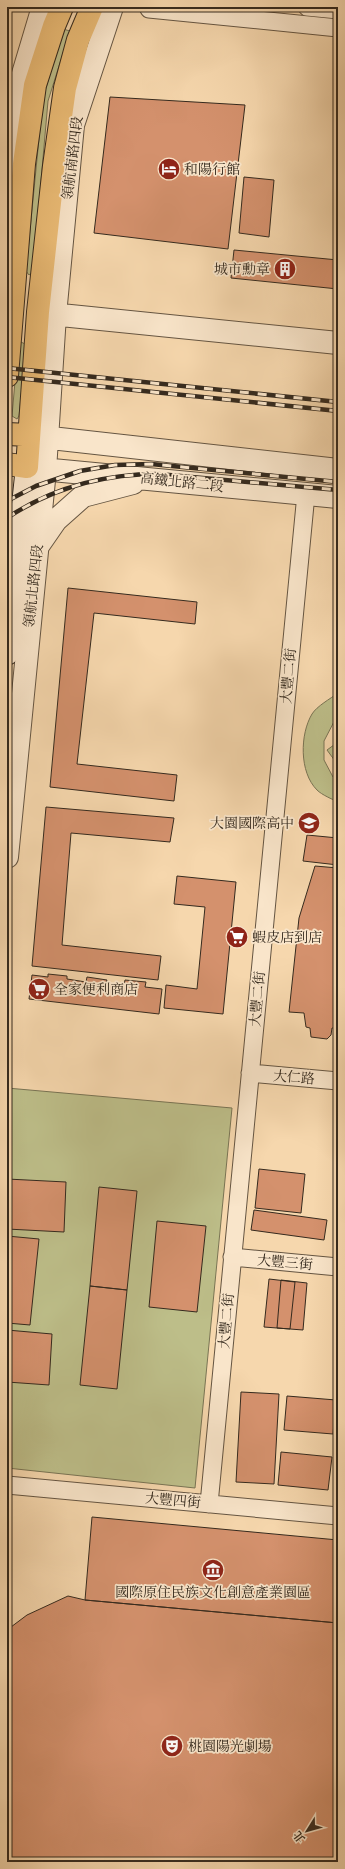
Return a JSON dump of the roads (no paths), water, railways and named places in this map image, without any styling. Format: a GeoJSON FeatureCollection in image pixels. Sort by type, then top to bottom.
{"type":"FeatureCollection","features":[{"type":"Feature","properties":{"kind":"main road"},"geometry":{"type":"LineString","coordinates":[[7,376],[9,310],[24,164],[35,85],[54,26],[62,7]]}},
{"type":"Feature","properties":{"kind":"main road","name":"領航南路四段"},"geometry":{"type":"LineString","coordinates":[[47,314],[54,166],[65,88],[78,40],[92,7]]}},
{"type":"Feature","properties":{"kind":"main road"},"geometry":{"type":"LineString","coordinates":[[9,310],[47,314]]}},
{"type":"Feature","properties":{"kind":"main road","name":"領航北路四段"},"geometry":{"type":"LineString","coordinates":[[26,467],[38,436],[47,314]]}},
{"type":"Feature","properties":{"kind":"main road"},"geometry":{"type":"LineString","coordinates":[[7,434],[38,436]]}},
{"type":"Feature","properties":{"kind":"street"},"geometry":{"type":"LineString","coordinates":[[7,176],[20,84],[43,7]]}},
{"type":"Feature","properties":{"kind":"street","name":"領航南路四段"},"geometry":{"type":"LineString","coordinates":[[47,314],[73,125],[112,7]]}},
{"type":"Feature","properties":{"kind":"street"},"geometry":{"type":"LineString","coordinates":[[148,7],[149,9],[338,28]]}},
{"type":"Feature","properties":{"kind":"street"},"geometry":{"type":"LineString","coordinates":[[307,7],[338,10]]}},
{"type":"Feature","properties":{"kind":"street"},"geometry":{"type":"LineString","coordinates":[[47,314],[338,343]]}},
{"type":"Feature","properties":{"kind":"street","name":"高鐵北路二段"},"geometry":{"type":"LineString","coordinates":[[38,436],[338,470]]}},
{"type":"Feature","properties":{"kind":"street","name":"高鐵北路二段"},"geometry":{"type":"LineString","coordinates":[[26,467],[153,478],[338,497]]}},
{"type":"Feature","properties":{"kind":"street","name":"領航北路四段"},"geometry":{"type":"LineString","coordinates":[[7,857],[37,549],[26,467]]}},
{"type":"Feature","properties":{"kind":"street","name":"領航北路四段"},"geometry":{"type":"LineString","coordinates":[[7,654],[26,467]]}},
{"type":"Feature","properties":{"kind":"street"},"geometry":{"type":"LineString","coordinates":[[37,549],[56,520],[83,496],[153,478]]}},
{"type":"Feature","properties":{"kind":"street","name":"大豐二街"},"geometry":{"type":"LineString","coordinates":[[209,1504],[306,494]]}},
{"type":"Feature","properties":{"kind":"street","name":"大仁路"},"geometry":{"type":"LineString","coordinates":[[250,1073],[338,1081]]}},
{"type":"Feature","properties":{"kind":"street","name":"大豐三街"},"geometry":{"type":"LineString","coordinates":[[232,1257],[338,1267]]}},
{"type":"Feature","properties":{"kind":"street","name":"大豐四街"},"geometry":{"type":"LineString","coordinates":[[7,1485],[338,1516]]}},
{"type":"Feature","properties":{"kind":"railway"},"geometry":{"type":"LineString","coordinates":[[7,368],[338,402]]}},
{"type":"Feature","properties":{"kind":"railway"},"geometry":{"type":"LineString","coordinates":[[7,377],[338,411]]}},
{"type":"Feature","properties":{"kind":"railway"},"geometry":{"type":"LineString","coordinates":[[7,501],[36,486],[80,471],[115,465],[151,464],[338,482]]}},
{"type":"Feature","properties":{"kind":"railway"},"geometry":{"type":"LineString","coordinates":[[7,518],[24,507],[60,491],[98,480],[138,475],[158,474],[338,490]]}},
{"type":"Feature","properties":{"kind":"place","name":"和陽行館"},"geometry":{"type":"Point","coordinates":[169,169]}},
{"type":"Feature","properties":{"kind":"place","name":"城市勳章"},"geometry":{"type":"Point","coordinates":[285,269]}},
{"type":"Feature","properties":{"kind":"place","name":"大園國際高中"},"geometry":{"type":"Point","coordinates":[309,823]}},
{"type":"Feature","properties":{"kind":"place","name":"蝦皮店到店"},"geometry":{"type":"Point","coordinates":[237,937]}},
{"type":"Feature","properties":{"kind":"place","name":"全家便利商店"},"geometry":{"type":"Point","coordinates":[39,989]}},
{"type":"Feature","properties":{"kind":"place","name":"國際原住民族文化創意產業園區"},"geometry":{"type":"Point","coordinates":[213,1570]}},
{"type":"Feature","properties":{"kind":"place","name":"桃園陽光劇場"},"geometry":{"type":"Point","coordinates":[172,1746]}}]}
